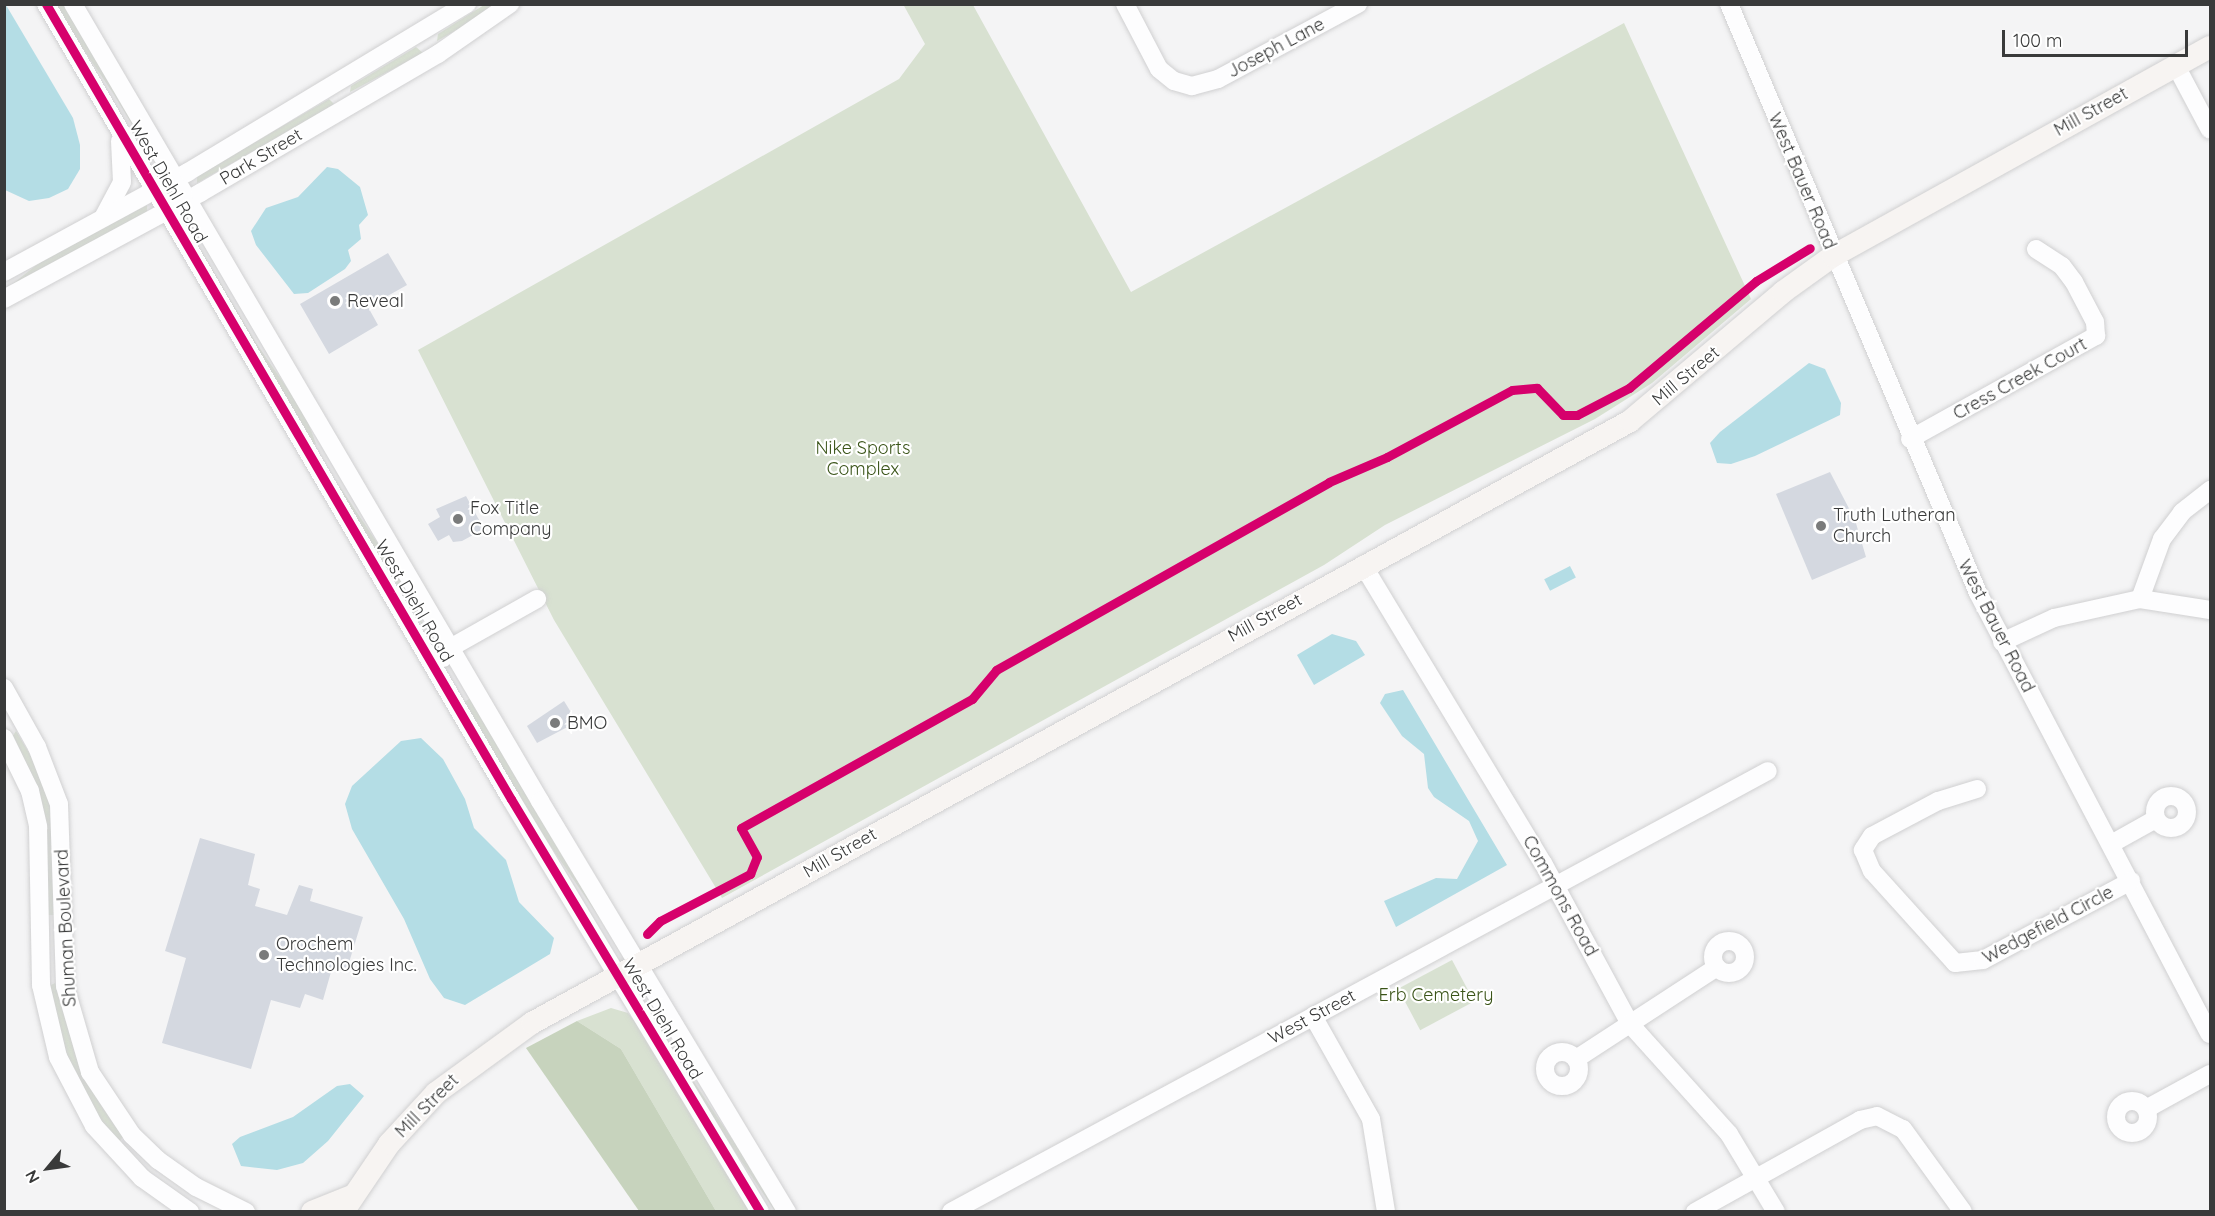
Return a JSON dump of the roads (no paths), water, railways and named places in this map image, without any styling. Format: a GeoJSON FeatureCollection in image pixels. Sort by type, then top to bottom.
{"type":"FeatureCollection","features":[{"type":"Feature","properties":{"kind":"main road","name":"Mill Street"},"geometry":{"type":"LineString","coordinates":[[348,1204],[401,1131],[466,1067],[532,1023],[1363,565],[1630,421],[1833,256],[2211,47]]}},
{"type":"Feature","properties":{"kind":"main road"},"geometry":{"type":"LineString","coordinates":[[312,1212],[348,1204]]}},
{"type":"Feature","properties":{"kind":"street","name":"West Diehl Road"},"geometry":{"type":"LineString","coordinates":[[46,4],[435,669],[760,1212]]}},
{"type":"Feature","properties":{"kind":"street","name":"West Diehl Road"},"geometry":{"type":"LineString","coordinates":[[73,4],[450,648],[788,1212]]}},
{"type":"Feature","properties":{"kind":"street","name":"Park Street"},"geometry":{"type":"LineString","coordinates":[[4,272],[175,179],[467,4]]}},
{"type":"Feature","properties":{"kind":"street","name":"Park Street"},"geometry":{"type":"LineString","coordinates":[[4,299],[187,200],[437,54],[510,4]]}},
{"type":"Feature","properties":{"kind":"street","name":"Joseph Lane"},"geometry":{"type":"LineString","coordinates":[[1125,4],[1159,69],[1174,81],[1192,86],[1218,79],[1358,4]]}},
{"type":"Feature","properties":{"kind":"street","name":"West Bauer Road"},"geometry":{"type":"LineString","coordinates":[[1729,4],[1910,439],[2002,642],[2211,1034]]}},
{"type":"Feature","properties":{"kind":"street"},"geometry":{"type":"LineString","coordinates":[[2176,66],[2211,130]]}},
{"type":"Feature","properties":{"kind":"street"},"geometry":{"type":"LineString","coordinates":[[100,220],[122,182],[119,130]]}},
{"type":"Feature","properties":{"kind":"street","name":"Cress Creek Court"},"geometry":{"type":"LineString","coordinates":[[1910,439],[2096,336],[2095,322],[2068,273],[2036,249]]}},
{"type":"Feature","properties":{"kind":"street"},"geometry":{"type":"LineString","coordinates":[[2140,599],[2166,533],[2182,512],[2211,490]]}},
{"type":"Feature","properties":{"kind":"street","name":"Commons Road"},"geometry":{"type":"LineString","coordinates":[[1363,565],[1555,884],[1630,1024],[1709,1110],[1758,1177],[1776,1212]]}},
{"type":"Feature","properties":{"kind":"street"},"geometry":{"type":"LineString","coordinates":[[435,669],[450,648],[537,599]]}},
{"type":"Feature","properties":{"kind":"street"},"geometry":{"type":"LineString","coordinates":[[2002,642],[2054,618],[2140,599],[2211,610]]}},
{"type":"Feature","properties":{"kind":"street","name":"Shuman Boulevard"},"geometry":{"type":"LineString","coordinates":[[4,688],[37,747],[58,804],[65,986],[90,1072],[132,1136],[158,1160],[196,1187],[246,1212]]}},
{"type":"Feature","properties":{"kind":"street","name":"Shuman Boulevard"},"geometry":{"type":"LineString","coordinates":[[4,738],[30,790],[38,827],[41,985],[58,1057],[94,1126],[142,1178],[190,1212]]}},
{"type":"Feature","properties":{"kind":"street","name":"West Street"},"geometry":{"type":"LineString","coordinates":[[951,1212],[1768,771]]}},
{"type":"Feature","properties":{"kind":"street","name":"Wedgefield Circle"},"geometry":{"type":"LineString","coordinates":[[1977,789],[1938,801],[1872,837],[1863,850],[1872,871],[1955,963],[1983,960],[2131,881]]}},
{"type":"Feature","properties":{"kind":"street"},"geometry":{"type":"LineString","coordinates":[[2111,844],[2156,819]]}},
{"type":"Feature","properties":{"kind":"street"},"geometry":{"type":"LineString","coordinates":[[1576,1059],[1717,967]]}},
{"type":"Feature","properties":{"kind":"street"},"geometry":{"type":"LineString","coordinates":[[1314,1016],[1368,1112],[1386,1212]]}},
{"type":"Feature","properties":{"kind":"street"},"geometry":{"type":"LineString","coordinates":[[2145,1109],[2211,1074]]}},
{"type":"Feature","properties":{"kind":"street"},"geometry":{"type":"LineString","coordinates":[[1695,1212],[1860,1120],[1884,1117],[1904,1129],[1963,1212]]}},
{"type":"Feature","properties":{"kind":"water"},"geometry":{"type":"Polygon","coordinates":[[[6,5],[73,118],[80,145],[80,169],[68,189],[49,198],[29,201],[5,190],[6,5]]]}},
{"type":"Feature","properties":{"kind":"water"},"geometry":{"type":"Polygon","coordinates":[[[327,167],[338,169],[360,187],[368,215],[359,225],[361,239],[348,250],[351,261],[345,269],[308,293],[294,294],[256,245],[251,231],[266,208],[298,197],[327,167]]]}},
{"type":"Feature","properties":{"kind":"water"},"geometry":{"type":"Polygon","coordinates":[[[1809,363],[1825,369],[1841,403],[1840,415],[1755,456],[1731,464],[1717,463],[1710,443],[1720,432],[1809,363]]]}},
{"type":"Feature","properties":{"kind":"water"},"geometry":{"type":"Polygon","coordinates":[[[1570,566],[1576,578],[1550,591],[1544,579],[1570,566]]]}},
{"type":"Feature","properties":{"kind":"water"},"geometry":{"type":"Polygon","coordinates":[[[1332,634],[1356,641],[1365,655],[1314,685],[1297,655],[1332,634]]]}},
{"type":"Feature","properties":{"kind":"water"},"geometry":{"type":"Polygon","coordinates":[[[1403,690],[1507,865],[1396,927],[1384,901],[1436,878],[1457,879],[1478,841],[1469,821],[1434,797],[1428,788],[1424,754],[1402,736],[1380,703],[1385,694],[1403,690]]]}},
{"type":"Feature","properties":{"kind":"water"},"geometry":{"type":"Polygon","coordinates":[[[421,738],[443,759],[465,799],[474,828],[506,860],[519,902],[554,938],[550,954],[465,1005],[444,998],[430,979],[404,919],[352,829],[345,804],[352,786],[401,741],[421,738]]]}},
{"type":"Feature","properties":{"kind":"water"},"geometry":{"type":"Polygon","coordinates":[[[350,1084],[364,1096],[328,1141],[303,1163],[277,1170],[241,1166],[232,1144],[240,1137],[293,1117],[337,1086],[350,1084]]]}},
{"type":"Feature","properties":{"kind":"place","name":"Reveal"},"geometry":{"type":"Point","coordinates":[335,301]}},
{"type":"Feature","properties":{"kind":"place","name":"Fox Title Company"},"geometry":{"type":"Point","coordinates":[458,519]}},
{"type":"Feature","properties":{"kind":"place","name":"Truth Lutheran Church"},"geometry":{"type":"Point","coordinates":[1821,526]}},
{"type":"Feature","properties":{"kind":"place","name":"BMO"},"geometry":{"type":"Point","coordinates":[555,723]}},
{"type":"Feature","properties":{"kind":"place","name":"Orochem Technologies Inc."},"geometry":{"type":"Point","coordinates":[264,955]}},
{"type":"Feature","properties":{"kind":"park label","name":"Nike Sports Complex"},"geometry":{"type":"Point","coordinates":[863,459]}},
{"type":"Feature","properties":{"kind":"park label","name":"Erb Cemetery"},"geometry":{"type":"Point","coordinates":[1436,995]}}]}
